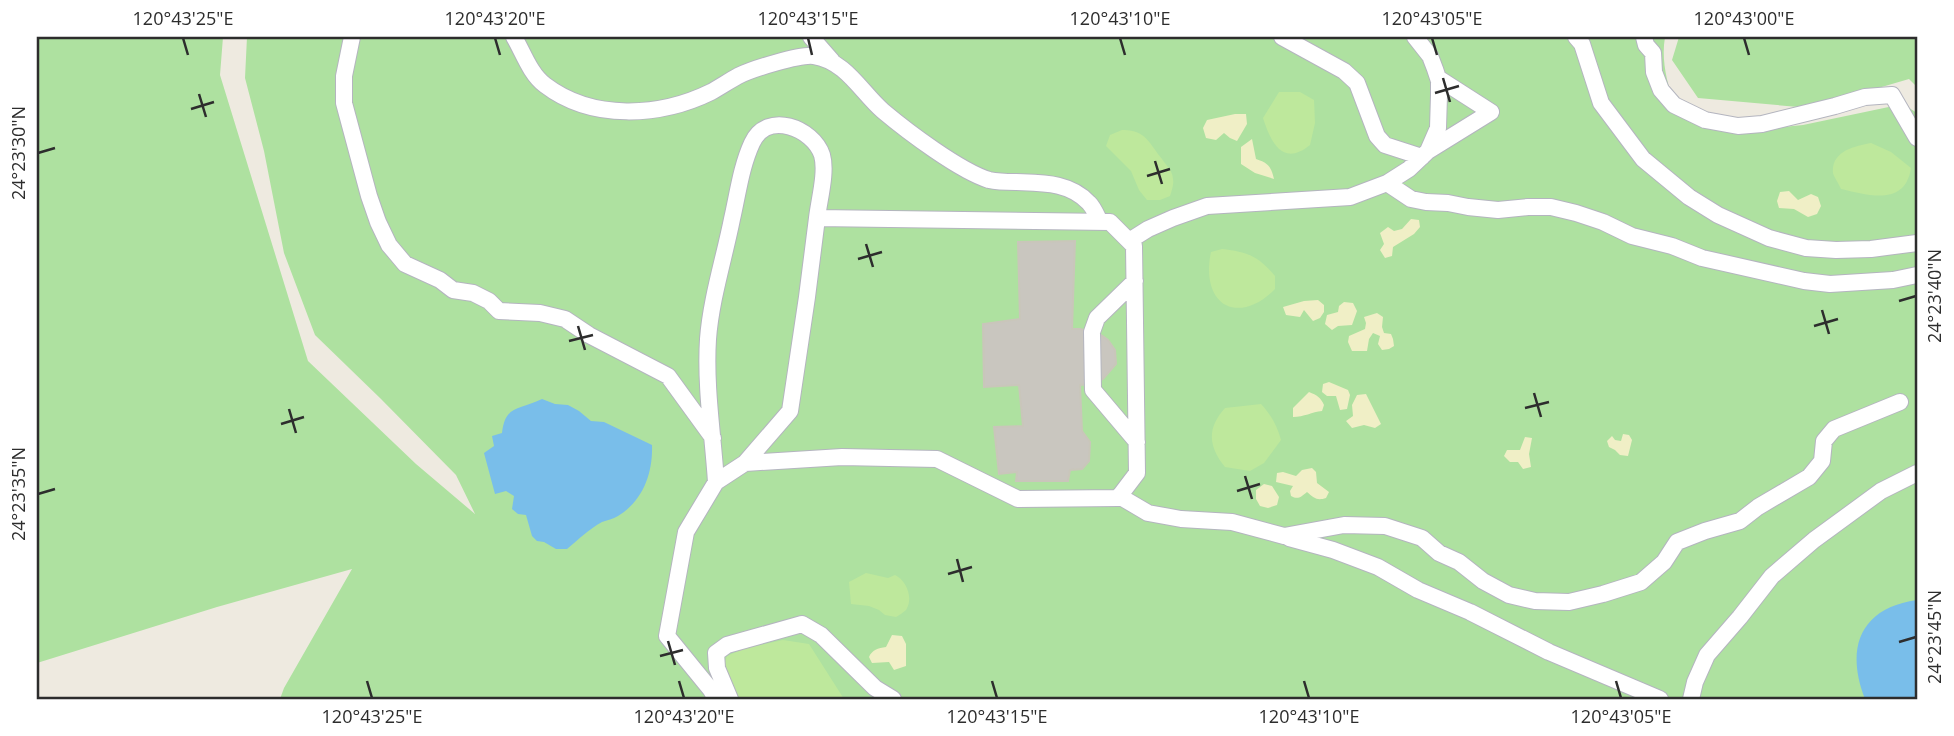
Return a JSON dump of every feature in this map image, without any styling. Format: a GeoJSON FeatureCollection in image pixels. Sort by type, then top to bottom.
{"type":"FeatureCollection","features":[{"type":"Feature","properties":{"kind":"street"},"geometry":{"type":"LineString","coordinates":[[352,37],[344,76],[344,103],[378,222],[389,245],[405,264],[440,280],[453,290],[474,293],[489,301],[499,311],[540,313],[565,319],[589,335],[668,376],[713,438]]}},
{"type":"Feature","properties":{"kind":"street"},"geometry":{"type":"LineString","coordinates":[[514,37],[544,85],[579,105],[625,111],[643,112],[678,104],[710,93],[740,75],[782,61],[812,55],[832,61]]}},
{"type":"Feature","properties":{"kind":"street"},"geometry":{"type":"LineString","coordinates":[[811,37],[882,110],[939,152],[976,175],[1000,182],[1048,183],[1064,187],[1090,204],[1100,222]]}},
{"type":"Feature","properties":{"kind":"street"},"geometry":{"type":"LineString","coordinates":[[1282,37],[1344,71],[1357,83],[1377,136],[1385,145],[1425,154]]}},
{"type":"Feature","properties":{"kind":"street"},"geometry":{"type":"LineString","coordinates":[[1415,37],[1430,57],[1438,78],[1438,128],[1425,154]]}},
{"type":"Feature","properties":{"kind":"street"},"geometry":{"type":"LineString","coordinates":[[1576,37],[1582,44],[1601,103],[1643,159],[1689,197],[1718,215],[1769,238],[1806,248],[1871,249],[1917,243]]}},
{"type":"Feature","properties":{"kind":"street"},"geometry":{"type":"LineString","coordinates":[[1644,37],[1646,46],[1653,53],[1654,72],[1661,90],[1674,105],[1705,120],[1738,126],[1762,124],[1865,97],[1892,95],[1917,138]]}},
{"type":"Feature","properties":{"kind":"street"},"geometry":{"type":"LineString","coordinates":[[1129,241],[1148,229],[1207,206],[1349,197],[1387,183],[1409,169],[1425,154],[1491,111],[1438,78]]}},
{"type":"Feature","properties":{"kind":"street"},"geometry":{"type":"LineString","coordinates":[[716,482],[708,386],[708,337],[718,282],[741,172],[752,141],[764,129],[783,124],[810,136],[817,144],[824,167],[790,411],[745,463],[716,482],[686,532],[667,636],[716,699]]}},
{"type":"Feature","properties":{"kind":"street"},"geometry":{"type":"LineString","coordinates":[[1387,183],[1411,199],[1426,202],[1448,202],[1498,210],[1550,207],[1576,213],[1632,236],[1672,246],[1702,258],[1804,281],[1830,284],[1917,275]]}},
{"type":"Feature","properties":{"kind":"street"},"geometry":{"type":"LineString","coordinates":[[745,463],[842,457],[937,459],[1018,499],[1118,498],[1137,473],[1134,246],[1110,222],[817,218]]}},
{"type":"Feature","properties":{"kind":"street"},"geometry":{"type":"LineString","coordinates":[[1135,281],[1097,318],[1092,332],[1093,390],[1137,442]]}},
{"type":"Feature","properties":{"kind":"street"},"geometry":{"type":"LineString","coordinates":[[1284,536],[1344,525],[1385,526],[1422,538],[1439,553],[1459,562],[1483,581],[1509,594],[1535,601],[1569,602],[1642,582],[1664,562],[1677,542],[1740,521],[1758,507],[1809,477],[1822,461],[1824,441],[1834,429],[1900,402]]}},
{"type":"Feature","properties":{"kind":"street"},"geometry":{"type":"LineString","coordinates":[[1691,699],[1707,655],[1772,576],[1814,540],[1881,491],[1917,473]]}},
{"type":"Feature","properties":{"kind":"street"},"geometry":{"type":"LineString","coordinates":[[1119,496],[1148,513],[1181,519],[1232,522],[1334,550],[1378,567],[1418,590],[1470,612],[1549,652],[1660,699]]}},
{"type":"Feature","properties":{"kind":"street"},"geometry":{"type":"LineString","coordinates":[[730,699],[717,668],[716,653],[727,645],[802,624],[821,635],[875,688],[892,699]]}},
{"type":"Feature","properties":{"kind":"green space"},"geometry":{"type":"Polygon","coordinates":[[[37,37],[223,37],[220,75],[308,361],[416,464],[475,514],[456,475],[315,335],[284,253],[264,151],[245,78],[247,37],[1665,37],[1664,63],[1674,104],[1742,131],[1803,125],[1903,104],[1917,113],[1917,699],[280,699],[352,569],[217,607],[37,663],[37,37]]]}},
{"type":"Feature","properties":{"kind":"green space"},"geometry":{"type":"Polygon","coordinates":[[[1679,37],[1917,37],[1917,87],[1909,79],[1810,108],[1698,98],[1672,60],[1679,37]]]}},
{"type":"Feature","properties":{"kind":"green space"},"geometry":{"type":"Polygon","coordinates":[[[1279,92],[1300,92],[1314,100],[1315,123],[1310,145],[1292,154],[1285,153],[1274,143],[1263,118],[1279,92]]]}},
{"type":"Feature","properties":{"kind":"green space"},"geometry":{"type":"Polygon","coordinates":[[[1122,130],[1142,135],[1169,168],[1173,181],[1170,196],[1160,200],[1147,200],[1139,190],[1131,171],[1106,146],[1110,135],[1122,130]]]}},
{"type":"Feature","properties":{"kind":"green space"},"geometry":{"type":"Polygon","coordinates":[[[1871,143],[1891,152],[1911,168],[1907,180],[1901,189],[1884,195],[1841,189],[1834,175],[1833,166],[1836,159],[1851,148],[1871,143]]]}},
{"type":"Feature","properties":{"kind":"green space"},"geometry":{"type":"Polygon","coordinates":[[[1222,249],[1258,259],[1275,276],[1275,289],[1247,307],[1235,308],[1225,304],[1216,297],[1209,270],[1211,252],[1222,249]]]}},
{"type":"Feature","properties":{"kind":"green space"},"geometry":{"type":"Polygon","coordinates":[[[1261,404],[1273,420],[1281,440],[1264,463],[1250,471],[1225,467],[1215,452],[1212,437],[1219,415],[1225,408],[1261,404]]]}},
{"type":"Feature","properties":{"kind":"green space"},"geometry":{"type":"Polygon","coordinates":[[[866,573],[888,578],[895,575],[899,577],[909,595],[906,610],[896,617],[885,615],[869,606],[851,604],[849,582],[866,573]]]}},
{"type":"Feature","properties":{"kind":"green space"},"geometry":{"type":"Polygon","coordinates":[[[783,640],[809,644],[844,699],[737,699],[723,668],[727,656],[743,649],[783,640]]]}},
{"type":"Feature","properties":{"kind":"sand"},"geometry":{"type":"Polygon","coordinates":[[[1246,114],[1247,124],[1237,141],[1224,133],[1216,140],[1206,138],[1203,128],[1207,120],[1246,114]]]}},
{"type":"Feature","properties":{"kind":"sand"},"geometry":{"type":"Polygon","coordinates":[[[1252,139],[1256,159],[1268,166],[1274,179],[1255,173],[1241,164],[1241,147],[1252,139]]]}},
{"type":"Feature","properties":{"kind":"sand"},"geometry":{"type":"Polygon","coordinates":[[[1789,191],[1798,200],[1811,194],[1818,197],[1821,206],[1817,214],[1808,217],[1794,209],[1779,208],[1777,201],[1780,192],[1789,191]]]}},
{"type":"Feature","properties":{"kind":"sand"},"geometry":{"type":"Polygon","coordinates":[[[1411,219],[1419,220],[1420,227],[1393,247],[1392,256],[1385,258],[1380,250],[1384,244],[1380,233],[1388,227],[1394,231],[1402,229],[1411,219]]]}},
{"type":"Feature","properties":{"kind":"sand"},"geometry":{"type":"Polygon","coordinates":[[[1318,300],[1324,305],[1324,312],[1320,318],[1313,321],[1304,310],[1300,317],[1286,315],[1283,307],[1304,301],[1318,300]]]}},
{"type":"Feature","properties":{"kind":"sand"},"geometry":{"type":"Polygon","coordinates":[[[1344,302],[1353,303],[1357,311],[1352,325],[1338,326],[1332,330],[1325,324],[1327,315],[1338,312],[1339,306],[1344,302]]]}},
{"type":"Feature","properties":{"kind":"sand"},"geometry":{"type":"Polygon","coordinates":[[[1377,313],[1383,317],[1384,333],[1391,334],[1394,346],[1382,350],[1378,344],[1380,336],[1373,333],[1367,351],[1352,351],[1348,342],[1349,336],[1365,329],[1364,317],[1377,313]]]}},
{"type":"Feature","properties":{"kind":"sand"},"geometry":{"type":"Polygon","coordinates":[[[1329,382],[1348,390],[1350,395],[1347,409],[1340,410],[1336,396],[1327,396],[1322,392],[1323,384],[1329,382]]]}},
{"type":"Feature","properties":{"kind":"sand"},"geometry":{"type":"Polygon","coordinates":[[[1309,392],[1322,400],[1322,411],[1293,417],[1293,408],[1309,392]]]}},
{"type":"Feature","properties":{"kind":"sand"},"geometry":{"type":"Polygon","coordinates":[[[1366,394],[1381,424],[1375,428],[1364,425],[1352,428],[1346,421],[1353,416],[1352,405],[1357,395],[1366,394]]]}},
{"type":"Feature","properties":{"kind":"sand"},"geometry":{"type":"Polygon","coordinates":[[[1623,434],[1629,435],[1632,440],[1628,456],[1620,455],[1609,447],[1607,441],[1612,436],[1621,441],[1623,434]]]}},
{"type":"Feature","properties":{"kind":"sand"},"geometry":{"type":"Polygon","coordinates":[[[1525,437],[1532,438],[1529,454],[1531,467],[1523,469],[1518,462],[1510,462],[1504,456],[1507,450],[1520,450],[1525,437]]]}},
{"type":"Feature","properties":{"kind":"sand"},"geometry":{"type":"Polygon","coordinates":[[[1312,468],[1316,472],[1317,483],[1329,492],[1326,498],[1316,498],[1307,492],[1293,497],[1290,491],[1293,486],[1276,482],[1277,473],[1296,476],[1302,470],[1312,468]]]}},
{"type":"Feature","properties":{"kind":"sand"},"geometry":{"type":"Polygon","coordinates":[[[1264,484],[1272,486],[1279,497],[1277,505],[1268,508],[1260,506],[1256,499],[1256,490],[1264,484]]]}},
{"type":"Feature","properties":{"kind":"sand"},"geometry":{"type":"Polygon","coordinates":[[[892,635],[902,636],[906,644],[906,666],[894,670],[889,662],[872,663],[869,657],[876,650],[886,647],[892,635]]]}},
{"type":"Feature","properties":{"kind":"water"},"geometry":{"type":"Polygon","coordinates":[[[542,399],[568,405],[591,421],[604,422],[652,445],[648,476],[634,503],[618,516],[593,528],[567,549],[556,549],[537,541],[532,536],[526,515],[518,514],[512,509],[514,496],[506,491],[495,494],[484,453],[494,446],[492,436],[502,433],[506,417],[510,413],[542,399]]]}},
{"type":"Feature","properties":{"kind":"water"},"geometry":{"type":"Polygon","coordinates":[[[1917,600],[1917,699],[1865,699],[1857,663],[1862,633],[1870,621],[1882,612],[1898,604],[1917,600]]]}},
{"type":"Feature","properties":{"kind":"building"},"geometry":{"type":"Polygon","coordinates":[[[1075,241],[1072,329],[1098,333],[1108,340],[1115,350],[1116,364],[1103,379],[1080,385],[1082,431],[1090,442],[1089,461],[1082,469],[1070,470],[1068,481],[1016,481],[1017,472],[999,474],[994,427],[1023,426],[1019,385],[984,387],[983,324],[1020,319],[1018,242],[1075,241]]]}}]}
